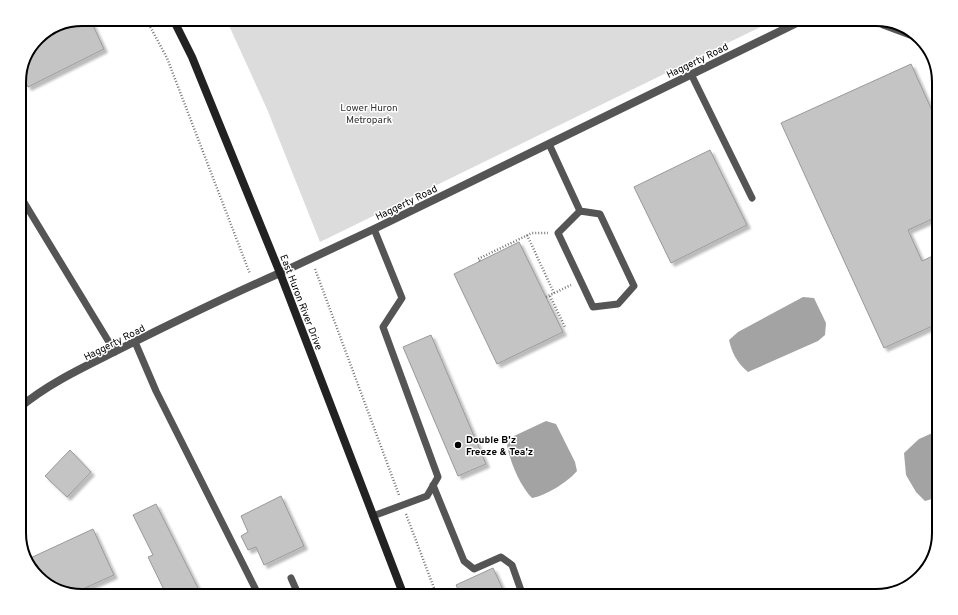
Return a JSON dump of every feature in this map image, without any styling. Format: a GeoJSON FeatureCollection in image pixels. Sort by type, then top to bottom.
{"type":"FeatureCollection","features":[{"type":"Feature","properties":{"kind":"main road","name":"East Huron River Drive"},"geometry":{"type":"LineString","coordinates":[[176,26],[192,57],[280,273],[401,589]]}},
{"type":"Feature","properties":{"kind":"street","name":"Haggerty Road"},"geometry":{"type":"LineString","coordinates":[[26,402],[63,378],[135,342],[254,284],[374,229],[790,26]]}},
{"type":"Feature","properties":{"kind":"lane"},"geometry":{"type":"LineString","coordinates":[[883,26],[902,33]]}},
{"type":"Feature","properties":{"kind":"lane"},"geometry":{"type":"LineString","coordinates":[[691,74],[752,198]]}},
{"type":"Feature","properties":{"kind":"lane"},"geometry":{"type":"LineString","coordinates":[[549,144],[580,211]]}},
{"type":"Feature","properties":{"kind":"lane"},"geometry":{"type":"LineString","coordinates":[[26,206],[115,352]]}},
{"type":"Feature","properties":{"kind":"lane"},"geometry":{"type":"LineString","coordinates":[[580,211],[600,214],[634,286],[618,304],[593,307],[558,233],[580,211]]}},
{"type":"Feature","properties":{"kind":"lane"},"geometry":{"type":"LineString","coordinates":[[373,516],[427,496],[438,477],[383,327],[402,298],[374,229]]}},
{"type":"Feature","properties":{"kind":"lane"},"geometry":{"type":"LineString","coordinates":[[135,342],[156,391],[255,589]]}},
{"type":"Feature","properties":{"kind":"lane"},"geometry":{"type":"LineString","coordinates":[[433,485],[464,561],[474,569],[501,557],[512,565],[521,589]]}},
{"type":"Feature","properties":{"kind":"lane"},"geometry":{"type":"LineString","coordinates":[[291,578],[296,589]]}},
{"type":"Feature","properties":{"kind":"path"},"geometry":{"type":"LineString","coordinates":[[150,26],[167,58],[254,284]]}},
{"type":"Feature","properties":{"kind":"path"},"geometry":{"type":"LineString","coordinates":[[480,262],[478,259],[532,233],[558,233]]}},
{"type":"Feature","properties":{"kind":"path"},"geometry":{"type":"LineString","coordinates":[[527,235],[554,293]]}},
{"type":"Feature","properties":{"kind":"path"},"geometry":{"type":"LineString","coordinates":[[311,259],[434,589]]}},
{"type":"Feature","properties":{"kind":"path"},"geometry":{"type":"LineString","coordinates":[[546,297],[560,291]]}},
{"type":"Feature","properties":{"kind":"path"},"geometry":{"type":"LineString","coordinates":[[550,296],[565,327]]}},
{"type":"Feature","properties":{"kind":"green space","name":"Lower Huron Metropark"},"geometry":{"type":"Polygon","coordinates":[[[229,26],[763,26],[320,242],[267,109],[229,26]]]}},
{"type":"Feature","properties":{"kind":"shaded area"},"geometry":{"type":"Polygon","coordinates":[[[803,297],[814,298],[826,323],[825,335],[818,341],[748,372],[736,358],[729,340],[738,332],[803,297]]]}},
{"type":"Feature","properties":{"kind":"shaded area"},"geometry":{"type":"Polygon","coordinates":[[[546,421],[556,424],[575,462],[577,471],[568,480],[556,488],[532,498],[523,487],[516,473],[510,459],[507,445],[514,436],[546,421]]]}},
{"type":"Feature","properties":{"kind":"shaded area"},"geometry":{"type":"Polygon","coordinates":[[[932,433],[932,499],[925,501],[916,492],[906,475],[904,453],[919,439],[932,433]]]}},
{"type":"Feature","properties":{"kind":"building"},"geometry":{"type":"Polygon","coordinates":[[[93,26],[104,49],[28,87],[26,79],[28,68],[32,57],[45,40],[64,29],[71,27],[93,26]]]}},
{"type":"Feature","properties":{"kind":"building"},"geometry":{"type":"Polygon","coordinates":[[[911,64],[932,110],[932,219],[908,230],[922,261],[932,256],[932,326],[884,348],[781,123],[911,64]]]}},
{"type":"Feature","properties":{"kind":"building"},"geometry":{"type":"Polygon","coordinates":[[[710,150],[747,225],[671,263],[634,187],[710,150]]]}},
{"type":"Feature","properties":{"kind":"building"},"geometry":{"type":"Polygon","coordinates":[[[519,242],[563,332],[497,364],[454,274],[519,242]]]}},
{"type":"Feature","properties":{"kind":"building"},"geometry":{"type":"Polygon","coordinates":[[[431,335],[486,464],[458,476],[403,347],[431,335]]]}},
{"type":"Feature","properties":{"kind":"building"},"geometry":{"type":"Polygon","coordinates":[[[70,450],[91,472],[67,497],[45,476],[70,450]]]}},
{"type":"Feature","properties":{"kind":"building"},"geometry":{"type":"Polygon","coordinates":[[[281,496],[304,546],[264,565],[256,547],[248,550],[241,536],[248,532],[241,516],[281,496]]]}},
{"type":"Feature","properties":{"kind":"building"},"geometry":{"type":"Polygon","coordinates":[[[156,504],[198,589],[164,589],[148,557],[153,555],[133,515],[156,504]]]}},
{"type":"Feature","properties":{"kind":"building"},"geometry":{"type":"Polygon","coordinates":[[[93,529],[114,575],[83,589],[75,589],[51,580],[40,570],[32,557],[93,529]]]}},
{"type":"Feature","properties":{"kind":"building"},"geometry":{"type":"Polygon","coordinates":[[[493,568],[503,589],[458,589],[456,585],[493,568]]]}},
{"type":"Feature","properties":{"kind":"place","name":"Double B'z Freeze & Tea'z"},"geometry":{"type":"Point","coordinates":[458,445]}}]}
